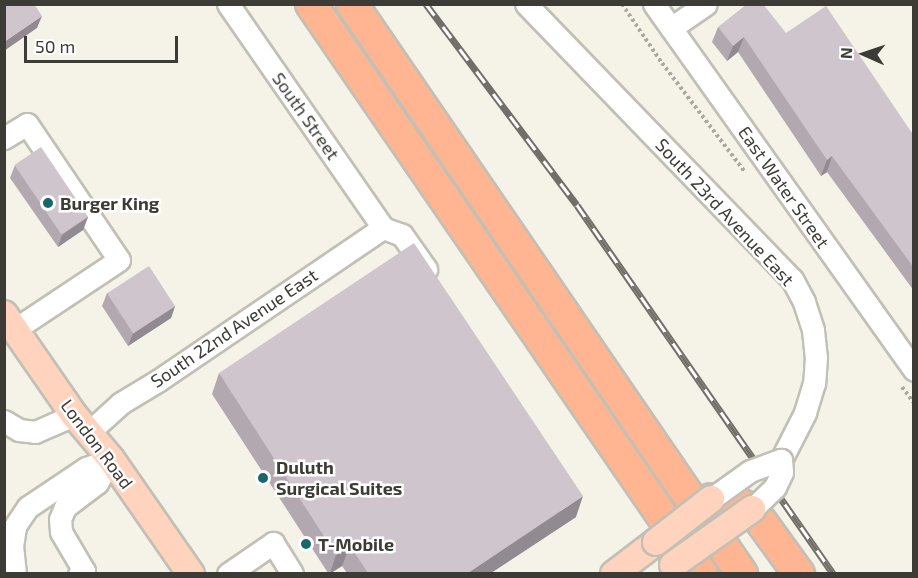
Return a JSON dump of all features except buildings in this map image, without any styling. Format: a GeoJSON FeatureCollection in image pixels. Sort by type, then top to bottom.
{"type":"FeatureCollection","features":[{"type":"Feature","properties":{"kind":"highway"},"geometry":{"type":"LineString","coordinates":[[311,4],[702,573]]}},
{"type":"Feature","properties":{"kind":"highway"},"geometry":{"type":"LineString","coordinates":[[352,4],[742,573]]}},
{"type":"Feature","properties":{"kind":"highway"},"geometry":{"type":"LineString","coordinates":[[711,499],[732,501],[752,509],[799,573]]}},
{"type":"Feature","properties":{"kind":"main road","name":"London Road"},"geometry":{"type":"LineString","coordinates":[[10,321],[82,424],[111,459],[190,573]]}},
{"type":"Feature","properties":{"kind":"main road"},"geometry":{"type":"LineString","coordinates":[[614,573],[711,499]]}},
{"type":"Feature","properties":{"kind":"main road"},"geometry":{"type":"LineString","coordinates":[[668,569],[752,509]]}},
{"type":"Feature","properties":{"kind":"street","name":"South Street"},"geometry":{"type":"LineString","coordinates":[[228,4],[383,228]]}},
{"type":"Feature","properties":{"kind":"street","name":"South 23rd Avenue East"},"geometry":{"type":"LineString","coordinates":[[525,4],[792,279],[804,302],[813,330],[816,357],[814,383],[805,413],[781,460],[782,472],[776,487],[752,509]]}},
{"type":"Feature","properties":{"kind":"street","name":"East Water Street"},"geometry":{"type":"LineString","coordinates":[[654,4],[914,370]]}},
{"type":"Feature","properties":{"kind":"street"},"geometry":{"type":"LineString","coordinates":[[671,28],[706,4]]}},
{"type":"Feature","properties":{"kind":"street"},"geometry":{"type":"LineString","coordinates":[[4,138],[27,124],[119,260],[10,321]]}},
{"type":"Feature","properties":{"kind":"street"},"geometry":{"type":"LineString","coordinates":[[383,228],[402,235],[435,283]]}},
{"type":"Feature","properties":{"kind":"street","name":"South 22nd Avenue East"},"geometry":{"type":"LineString","coordinates":[[4,421],[19,430],[35,432],[82,424],[159,380],[383,228]]}},
{"type":"Feature","properties":{"kind":"street"},"geometry":{"type":"LineString","coordinates":[[82,572],[61,532],[60,519],[65,507],[97,483],[111,459]]}},
{"type":"Feature","properties":{"kind":"street"},"geometry":{"type":"LineString","coordinates":[[15,573],[12,546],[15,526],[28,507],[86,468],[111,459]]}},
{"type":"Feature","properties":{"kind":"street"},"geometry":{"type":"LineString","coordinates":[[711,499],[750,471],[781,460]]}},
{"type":"Feature","properties":{"kind":"street"},"geometry":{"type":"LineString","coordinates":[[228,573],[273,543],[292,573]]}},
{"type":"Feature","properties":{"kind":"railway"},"geometry":{"type":"LineString","coordinates":[[426,4],[577,205],[833,574]]}},
{"type":"Feature","properties":{"kind":"place","name":"Burger King"},"geometry":{"type":"Point","coordinates":[48,203]}},
{"type":"Feature","properties":{"kind":"place","name":"Duluth Surgical Suites"},"geometry":{"type":"Point","coordinates":[263,478]}},
{"type":"Feature","properties":{"kind":"place","name":"T-Mobile"},"geometry":{"type":"Point","coordinates":[306,544]}}]}
